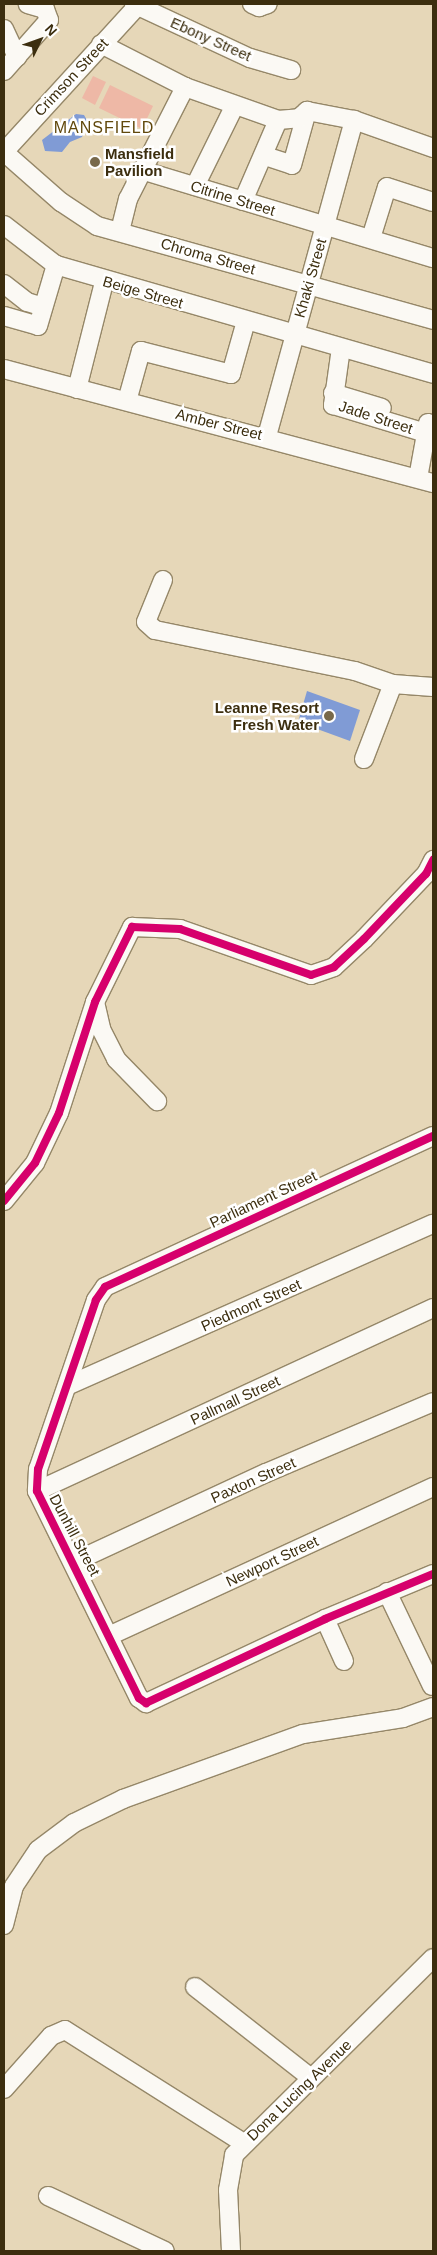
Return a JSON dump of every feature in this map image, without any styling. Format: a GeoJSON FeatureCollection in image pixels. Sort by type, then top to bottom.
{"type":"FeatureCollection","features":[{"type":"Feature","properties":{"kind":"street"},"geometry":{"type":"LineString","coordinates":[[4,71],[49,20],[45,10],[28,4]]}},
{"type":"Feature","properties":{"kind":"street","name":"Crimson Street"},"geometry":{"type":"LineString","coordinates":[[4,152],[137,4]]}},
{"type":"Feature","properties":{"kind":"street","name":"Ebony Street"},"geometry":{"type":"LineString","coordinates":[[137,4],[250,58],[290,70]]}},
{"type":"Feature","properties":{"kind":"street"},"geometry":{"type":"LineString","coordinates":[[252,4],[259,7],[268,4]]}},
{"type":"Feature","properties":{"kind":"street"},"geometry":{"type":"LineString","coordinates":[[4,29],[17,57]]}},
{"type":"Feature","properties":{"kind":"street"},"geometry":{"type":"LineString","coordinates":[[101,44],[184,88],[234,107],[278,120],[299,118],[307,111]]}},
{"type":"Feature","properties":{"kind":"street"},"geometry":{"type":"LineString","coordinates":[[120,231],[128,199],[184,88]]}},
{"type":"Feature","properties":{"kind":"street"},"geometry":{"type":"LineString","coordinates":[[196,186],[234,107]]}},
{"type":"Feature","properties":{"kind":"street"},"geometry":{"type":"LineString","coordinates":[[307,111],[354,120],[433,148]]}},
{"type":"Feature","properties":{"kind":"street"},"geometry":{"type":"LineString","coordinates":[[265,156],[292,165],[307,111]]}},
{"type":"Feature","properties":{"kind":"street"},"geometry":{"type":"LineString","coordinates":[[243,201],[265,156],[278,120]]}},
{"type":"Feature","properties":{"kind":"street","name":"Khaki Street"},"geometry":{"type":"LineString","coordinates":[[267,436],[354,120]]}},
{"type":"Feature","properties":{"kind":"street","name":"Chroma Street"},"geometry":{"type":"LineString","coordinates":[[4,152],[76,213],[97,226],[433,320]]}},
{"type":"Feature","properties":{"kind":"street","name":"Citrine Street"},"geometry":{"type":"LineString","coordinates":[[141,170],[433,258]]}},
{"type":"Feature","properties":{"kind":"street"},"geometry":{"type":"LineString","coordinates":[[370,238],[386,187],[433,202]]}},
{"type":"Feature","properties":{"kind":"street","name":"Beige Street"},"geometry":{"type":"LineString","coordinates":[[4,225],[56,265],[104,282],[294,336]]}},
{"type":"Feature","properties":{"kind":"street"},"geometry":{"type":"LineString","coordinates":[[4,316],[38,326],[56,265]]}},
{"type":"Feature","properties":{"kind":"street"},"geometry":{"type":"LineString","coordinates":[[77,389],[104,282]]}},
{"type":"Feature","properties":{"kind":"street"},"geometry":{"type":"LineString","coordinates":[[4,284],[26,302],[43,307]]}},
{"type":"Feature","properties":{"kind":"street"},"geometry":{"type":"LineString","coordinates":[[126,402],[141,350],[231,374],[246,321]]}},
{"type":"Feature","properties":{"kind":"street"},"geometry":{"type":"LineString","coordinates":[[294,336],[433,374]]}},
{"type":"Feature","properties":{"kind":"street","name":"Jade Street"},"geometry":{"type":"LineString","coordinates":[[341,348],[333,394],[333,405],[341,409],[429,434],[426,480]]}},
{"type":"Feature","properties":{"kind":"street","name":"Amber Street"},"geometry":{"type":"LineString","coordinates":[[4,369],[126,402],[267,436],[426,480]]}},
{"type":"Feature","properties":{"kind":"street"},"geometry":{"type":"LineString","coordinates":[[163,580],[146,622],[155,630],[355,671],[393,684],[433,687]]}},
{"type":"Feature","properties":{"kind":"street"},"geometry":{"type":"LineString","coordinates":[[364,759],[393,684]]}},
{"type":"Feature","properties":{"kind":"street"},"geometry":{"type":"LineString","coordinates":[[4,1201],[35,1163],[60,1113],[95,1002],[132,927],[180,929],[311,975],[334,967],[426,874],[433,860]]}},
{"type":"Feature","properties":{"kind":"street"},"geometry":{"type":"LineString","coordinates":[[95,1002],[101,1029],[116,1058],[157,1101]]}},
{"type":"Feature","properties":{"kind":"street","name":"Parliament Street"},"geometry":{"type":"LineString","coordinates":[[105,1287],[433,1136]]}},
{"type":"Feature","properties":{"kind":"street","name":"Piedmont Street"},"geometry":{"type":"LineString","coordinates":[[69,1385],[433,1224]]}},
{"type":"Feature","properties":{"kind":"street","name":"Dunhill Street"},"geometry":{"type":"LineString","coordinates":[[105,1287],[96,1300],[69,1385],[38,1469],[37,1491],[111,1635],[139,1698],[146,1703],[325,1619]]}},
{"type":"Feature","properties":{"kind":"street","name":"Pallmall Street"},"geometry":{"type":"LineString","coordinates":[[37,1491],[433,1308]]}},
{"type":"Feature","properties":{"kind":"street","name":"Paxton Street"},"geometry":{"type":"LineString","coordinates":[[74,1562],[266,1473],[433,1402]]}},
{"type":"Feature","properties":{"kind":"street","name":"Newport Street"},"geometry":{"type":"LineString","coordinates":[[111,1635],[433,1487]]}},
{"type":"Feature","properties":{"kind":"street"},"geometry":{"type":"LineString","coordinates":[[344,1662],[325,1619],[433,1574]]}},
{"type":"Feature","properties":{"kind":"street"},"geometry":{"type":"LineString","coordinates":[[387,1592],[432,1686]]}},
{"type":"Feature","properties":{"kind":"street"},"geometry":{"type":"LineString","coordinates":[[4,1925],[14,1886],[33,1857],[74,1823],[123,1799],[303,1734],[403,1718],[433,1707]]}},
{"type":"Feature","properties":{"kind":"street","name":"Dona Lucing Avenue"},"geometry":{"type":"LineString","coordinates":[[231,2251],[230,2166],[244,2143],[433,1958]]}},
{"type":"Feature","properties":{"kind":"street"},"geometry":{"type":"LineString","coordinates":[[195,1987],[311,2078]]}},
{"type":"Feature","properties":{"kind":"street"},"geometry":{"type":"LineString","coordinates":[[4,2089],[51,2036],[65,2030],[244,2143]]}},
{"type":"Feature","properties":{"kind":"street"},"geometry":{"type":"LineString","coordinates":[[48,2196],[165,2251]]}},
{"type":"Feature","properties":{"kind":"shaded area"},"geometry":{"type":"Polygon","coordinates":[[[93,76],[106,82],[95,105],[82,98],[93,76]]]}},
{"type":"Feature","properties":{"kind":"shaded area"},"geometry":{"type":"Polygon","coordinates":[[[110,85],[153,106],[142,129],[99,108],[110,85]]]}},
{"type":"Feature","properties":{"kind":"water"},"geometry":{"type":"Polygon","coordinates":[[[76,114],[84,115],[88,122],[82,137],[70,142],[62,152],[45,151],[42,140],[76,114]]]}},
{"type":"Feature","properties":{"kind":"water","name":"Leanne Resort Fresh Water"},"geometry":{"type":"Polygon","coordinates":[[[307,691],[360,710],[350,741],[298,722],[307,691]]]}},
{"type":"Feature","properties":{"kind":"cycle path"},"geometry":{"type":"LineString","coordinates":[[4,1201],[35,1163],[59,1113],[95,1002],[132,927],[180,929],[311,975],[334,967],[364,939],[426,874],[433,860]]}},
{"type":"Feature","properties":{"kind":"cycle path"},"geometry":{"type":"LineString","coordinates":[[433,1136],[105,1287],[96,1300],[38,1469],[37,1491],[139,1698],[146,1703],[325,1619],[433,1574]]}},
{"type":"Feature","properties":{"kind":"place","name":"Mansfield Pavilion"},"geometry":{"type":"Point","coordinates":[95,162]}},
{"type":"Feature","properties":{"kind":"place","name":"Leanne Resort Fresh Water"},"geometry":{"type":"Point","coordinates":[329,716]}},
{"type":"Feature","properties":{"kind":"district","name":"MANSFIELD"},"geometry":{"type":"Point","coordinates":[104,128]}}]}
